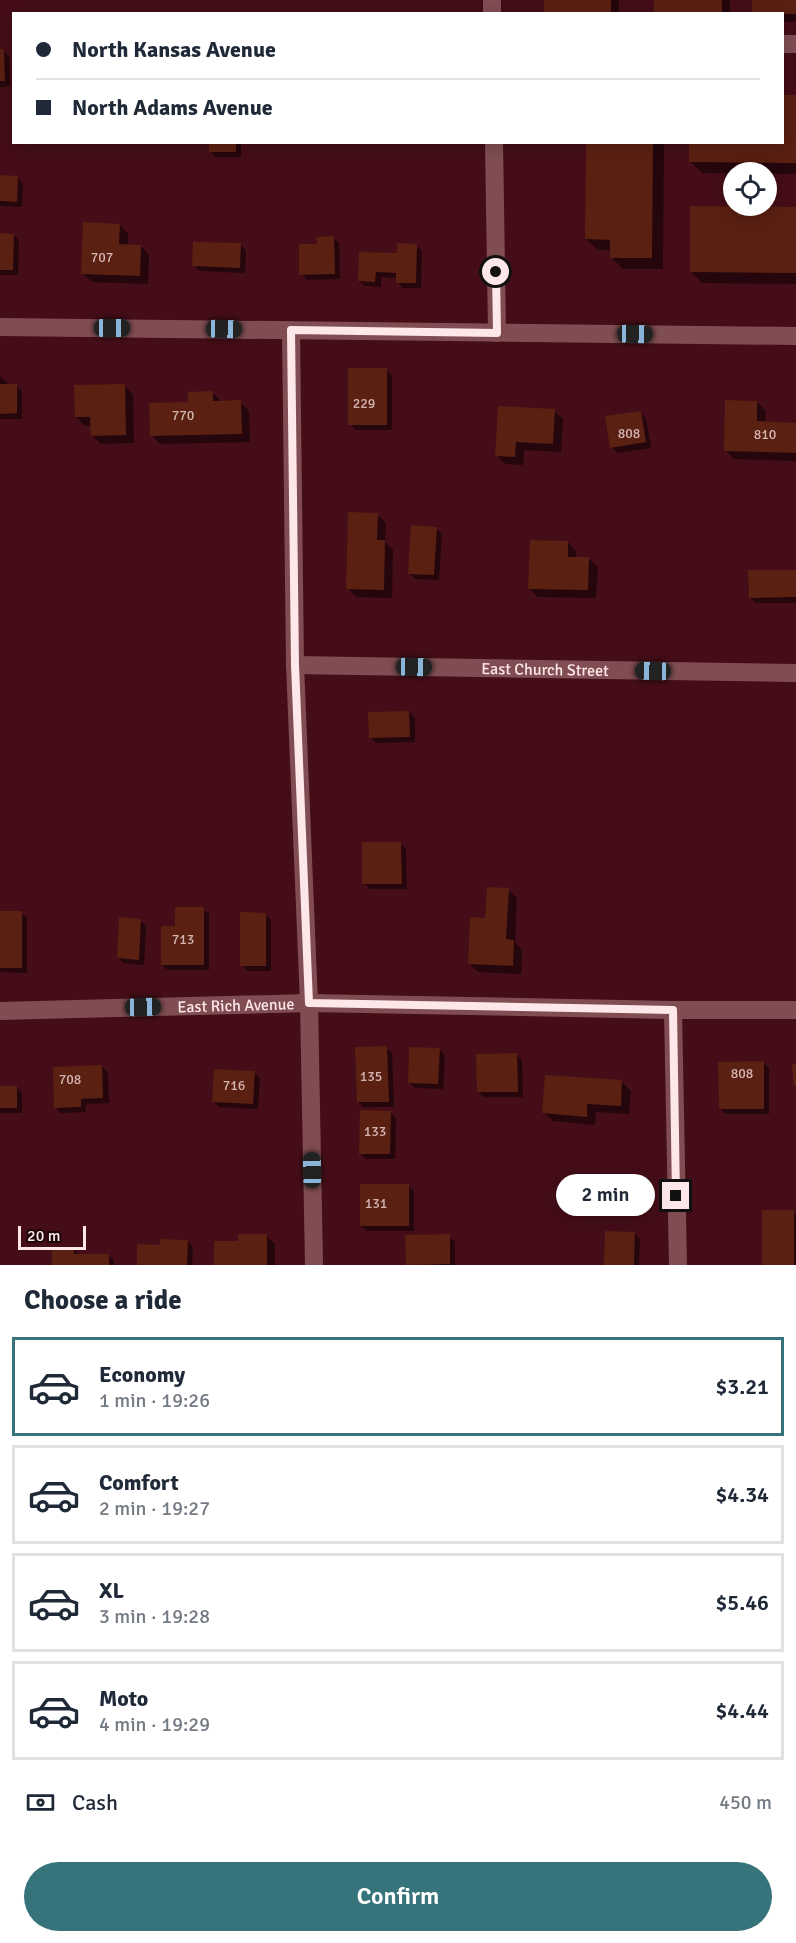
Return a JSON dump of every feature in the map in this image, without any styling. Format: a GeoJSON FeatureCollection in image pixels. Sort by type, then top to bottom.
{"type":"FeatureCollection","features":[{"type":"Feature","properties":{"kind":"street"},"geometry":{"type":"LineString","coordinates":[[494,144],[497,333]]}},
{"type":"Feature","properties":{"kind":"street"},"geometry":{"type":"LineString","coordinates":[[0,327],[796,336]]}},
{"type":"Feature","properties":{"kind":"street"},"geometry":{"type":"LineString","coordinates":[[291,330],[295,665],[309,1003],[314,1265]]}},
{"type":"Feature","properties":{"kind":"street","name":"East Church Street"},"geometry":{"type":"LineString","coordinates":[[295,665],[796,673]]}},
{"type":"Feature","properties":{"kind":"street","name":"East Rich Avenue"},"geometry":{"type":"LineString","coordinates":[[0,1011],[309,1003],[796,1010]]}},
{"type":"Feature","properties":{"kind":"street"},"geometry":{"type":"LineString","coordinates":[[673,1010],[678,1265]]}},
{"type":"Feature","properties":{"kind":"building"},"geometry":{"type":"Polygon","coordinates":[[[544,0],[611,0],[611,12],[544,12],[544,0]]]}},
{"type":"Feature","properties":{"kind":"building"},"geometry":{"type":"Polygon","coordinates":[[[654,0],[722,0],[722,12],[654,12],[654,0]]]}},
{"type":"Feature","properties":{"kind":"building"},"geometry":{"type":"Polygon","coordinates":[[[752,0],[796,0],[796,14],[752,12],[752,0]]]}},
{"type":"Feature","properties":{"kind":"building"},"geometry":{"type":"Polygon","coordinates":[[[0,49],[4,49],[5,81],[0,81],[0,49]]]}},
{"type":"Feature","properties":{"kind":"building"},"geometry":{"type":"Polygon","coordinates":[[[784,95],[796,95],[796,163],[689,162],[689,144],[784,144],[784,95]]]}},
{"type":"Feature","properties":{"kind":"building"},"geometry":{"type":"Polygon","coordinates":[[[209,144],[236,144],[236,152],[209,152],[209,144]]]}},
{"type":"Feature","properties":{"kind":"building"},"geometry":{"type":"Polygon","coordinates":[[[586,144],[653,144],[652,258],[610,258],[610,240],[585,239],[586,144]]]}},
{"type":"Feature","properties":{"kind":"building"},"geometry":{"type":"Polygon","coordinates":[[[0,175],[18,176],[17,202],[0,201],[0,175]]]}},
{"type":"Feature","properties":{"kind":"building"},"geometry":{"type":"Polygon","coordinates":[[[690,206],[723,206],[723,216],[777,216],[777,207],[796,207],[796,273],[690,272],[690,206]]]}},
{"type":"Feature","properties":{"kind":"building"},"geometry":{"type":"Polygon","coordinates":[[[83,222],[120,224],[119,244],[141,245],[140,276],[81,274],[83,222]]]}},
{"type":"Feature","properties":{"kind":"building"},"geometry":{"type":"Polygon","coordinates":[[[0,233],[14,234],[13,270],[0,270],[0,233]]]}},
{"type":"Feature","properties":{"kind":"building"},"geometry":{"type":"Polygon","coordinates":[[[334,236],[335,274],[299,275],[299,244],[317,244],[316,237],[334,236]]]}},
{"type":"Feature","properties":{"kind":"building"},"geometry":{"type":"Polygon","coordinates":[[[193,242],[241,243],[240,268],[192,266],[193,242]]]}},
{"type":"Feature","properties":{"kind":"building"},"geometry":{"type":"Polygon","coordinates":[[[397,243],[417,244],[416,283],[396,283],[396,273],[376,272],[375,282],[358,281],[359,252],[397,253],[397,243]]]}},
{"type":"Feature","properties":{"kind":"building"},"geometry":{"type":"Polygon","coordinates":[[[348,368],[387,368],[387,425],[348,425],[348,368]]]}},
{"type":"Feature","properties":{"kind":"building"},"geometry":{"type":"Polygon","coordinates":[[[0,384],[17,384],[17,413],[0,414],[0,384]]]}},
{"type":"Feature","properties":{"kind":"building"},"geometry":{"type":"Polygon","coordinates":[[[125,384],[126,435],[91,436],[90,417],[75,417],[74,385],[125,384]]]}},
{"type":"Feature","properties":{"kind":"building"},"geometry":{"type":"Polygon","coordinates":[[[213,391],[213,401],[241,400],[242,434],[150,436],[149,403],[188,402],[188,392],[213,391]]]}},
{"type":"Feature","properties":{"kind":"building"},"geometry":{"type":"Polygon","coordinates":[[[725,400],[757,401],[757,421],[796,423],[796,453],[724,451],[725,400]]]}},
{"type":"Feature","properties":{"kind":"building"},"geometry":{"type":"Polygon","coordinates":[[[498,406],[555,409],[553,444],[516,442],[515,457],[495,456],[498,406]]]}},
{"type":"Feature","properties":{"kind":"building"},"geometry":{"type":"Polygon","coordinates":[[[641,411],[646,442],[610,448],[605,416],[641,411]]]}},
{"type":"Feature","properties":{"kind":"building"},"geometry":{"type":"Polygon","coordinates":[[[348,512],[378,513],[377,540],[385,540],[384,590],[346,589],[348,512]]]}},
{"type":"Feature","properties":{"kind":"building"},"geometry":{"type":"Polygon","coordinates":[[[411,525],[437,527],[434,575],[408,574],[411,525]]]}},
{"type":"Feature","properties":{"kind":"building"},"geometry":{"type":"Polygon","coordinates":[[[530,540],[568,541],[568,557],[589,557],[588,590],[528,589],[530,540]]]}},
{"type":"Feature","properties":{"kind":"building"},"geometry":{"type":"Polygon","coordinates":[[[748,570],[796,570],[796,597],[749,598],[748,570]]]}},
{"type":"Feature","properties":{"kind":"building"},"geometry":{"type":"Polygon","coordinates":[[[409,711],[410,737],[369,738],[368,712],[409,711]]]}},
{"type":"Feature","properties":{"kind":"building"},"geometry":{"type":"Polygon","coordinates":[[[362,842],[401,842],[402,884],[362,884],[362,842]]]}},
{"type":"Feature","properties":{"kind":"building"},"geometry":{"type":"Polygon","coordinates":[[[487,887],[509,888],[506,939],[514,940],[513,966],[468,964],[470,917],[485,918],[487,887]]]}},
{"type":"Feature","properties":{"kind":"building"},"geometry":{"type":"Polygon","coordinates":[[[175,907],[204,907],[204,965],[161,965],[161,926],[175,926],[175,907]]]}},
{"type":"Feature","properties":{"kind":"building"},"geometry":{"type":"Polygon","coordinates":[[[0,911],[22,911],[22,968],[0,968],[0,911]]]}},
{"type":"Feature","properties":{"kind":"building"},"geometry":{"type":"Polygon","coordinates":[[[240,912],[266,913],[266,966],[240,966],[240,912]]]}},
{"type":"Feature","properties":{"kind":"building"},"geometry":{"type":"Polygon","coordinates":[[[119,917],[141,919],[139,960],[117,958],[119,917]]]}},
{"type":"Feature","properties":{"kind":"building"},"geometry":{"type":"Polygon","coordinates":[[[387,1046],[389,1102],[357,1102],[355,1047],[387,1046]]]}},
{"type":"Feature","properties":{"kind":"building"},"geometry":{"type":"Polygon","coordinates":[[[409,1047],[440,1048],[438,1084],[408,1083],[409,1047]]]}},
{"type":"Feature","properties":{"kind":"building"},"geometry":{"type":"Polygon","coordinates":[[[517,1053],[518,1092],[477,1092],[476,1054],[517,1053]]]}},
{"type":"Feature","properties":{"kind":"building"},"geometry":{"type":"Polygon","coordinates":[[[764,1061],[764,1109],[719,1109],[718,1062],[764,1061]]]}},
{"type":"Feature","properties":{"kind":"building"},"geometry":{"type":"Polygon","coordinates":[[[792,1064],[796,1064],[796,1086],[794,1086],[792,1064]]]}},
{"type":"Feature","properties":{"kind":"building"},"geometry":{"type":"Polygon","coordinates":[[[102,1065],[103,1098],[81,1099],[81,1107],[54,1108],[53,1067],[102,1065]]]}},
{"type":"Feature","properties":{"kind":"building"},"geometry":{"type":"Polygon","coordinates":[[[214,1069],[255,1071],[253,1104],[212,1102],[214,1069]]]}},
{"type":"Feature","properties":{"kind":"building"},"geometry":{"type":"Polygon","coordinates":[[[545,1075],[622,1080],[621,1106],[587,1104],[587,1117],[542,1113],[545,1075]]]}},
{"type":"Feature","properties":{"kind":"building"},"geometry":{"type":"Polygon","coordinates":[[[0,1086],[17,1086],[17,1108],[0,1108],[0,1086]]]}},
{"type":"Feature","properties":{"kind":"building"},"geometry":{"type":"Polygon","coordinates":[[[360,1110],[391,1111],[390,1154],[359,1154],[360,1110]]]}},
{"type":"Feature","properties":{"kind":"building"},"geometry":{"type":"Polygon","coordinates":[[[619,1176],[619,1208],[591,1209],[590,1177],[619,1176]]]}},
{"type":"Feature","properties":{"kind":"building"},"geometry":{"type":"Polygon","coordinates":[[[360,1184],[409,1184],[409,1226],[360,1226],[360,1184]]]}},
{"type":"Feature","properties":{"kind":"building"},"geometry":{"type":"Polygon","coordinates":[[[762,1210],[794,1210],[794,1265],[762,1265],[762,1210]]]}},
{"type":"Feature","properties":{"kind":"building"},"geometry":{"type":"Polygon","coordinates":[[[605,1231],[635,1232],[634,1265],[604,1265],[605,1231]]]}},
{"type":"Feature","properties":{"kind":"building"},"geometry":{"type":"Polygon","coordinates":[[[238,1234],[267,1234],[267,1265],[214,1265],[214,1241],[238,1241],[238,1234]]]}},
{"type":"Feature","properties":{"kind":"building"},"geometry":{"type":"Polygon","coordinates":[[[450,1234],[450,1264],[406,1265],[405,1235],[450,1234]]]}},
{"type":"Feature","properties":{"kind":"building"},"geometry":{"type":"Polygon","coordinates":[[[160,1239],[188,1240],[187,1265],[137,1265],[137,1244],[160,1245],[160,1239]]]}},
{"type":"Feature","properties":{"kind":"building"},"geometry":{"type":"Polygon","coordinates":[[[52,1247],[74,1247],[74,1254],[109,1254],[109,1265],[52,1265],[52,1247]]]}},
{"type":"Feature","properties":{"kind":"route"},"geometry":{"type":"LineString","coordinates":[[496,272],[497,333],[291,330],[295,665],[309,1003],[673,1010],[676,1196]]}}]}
